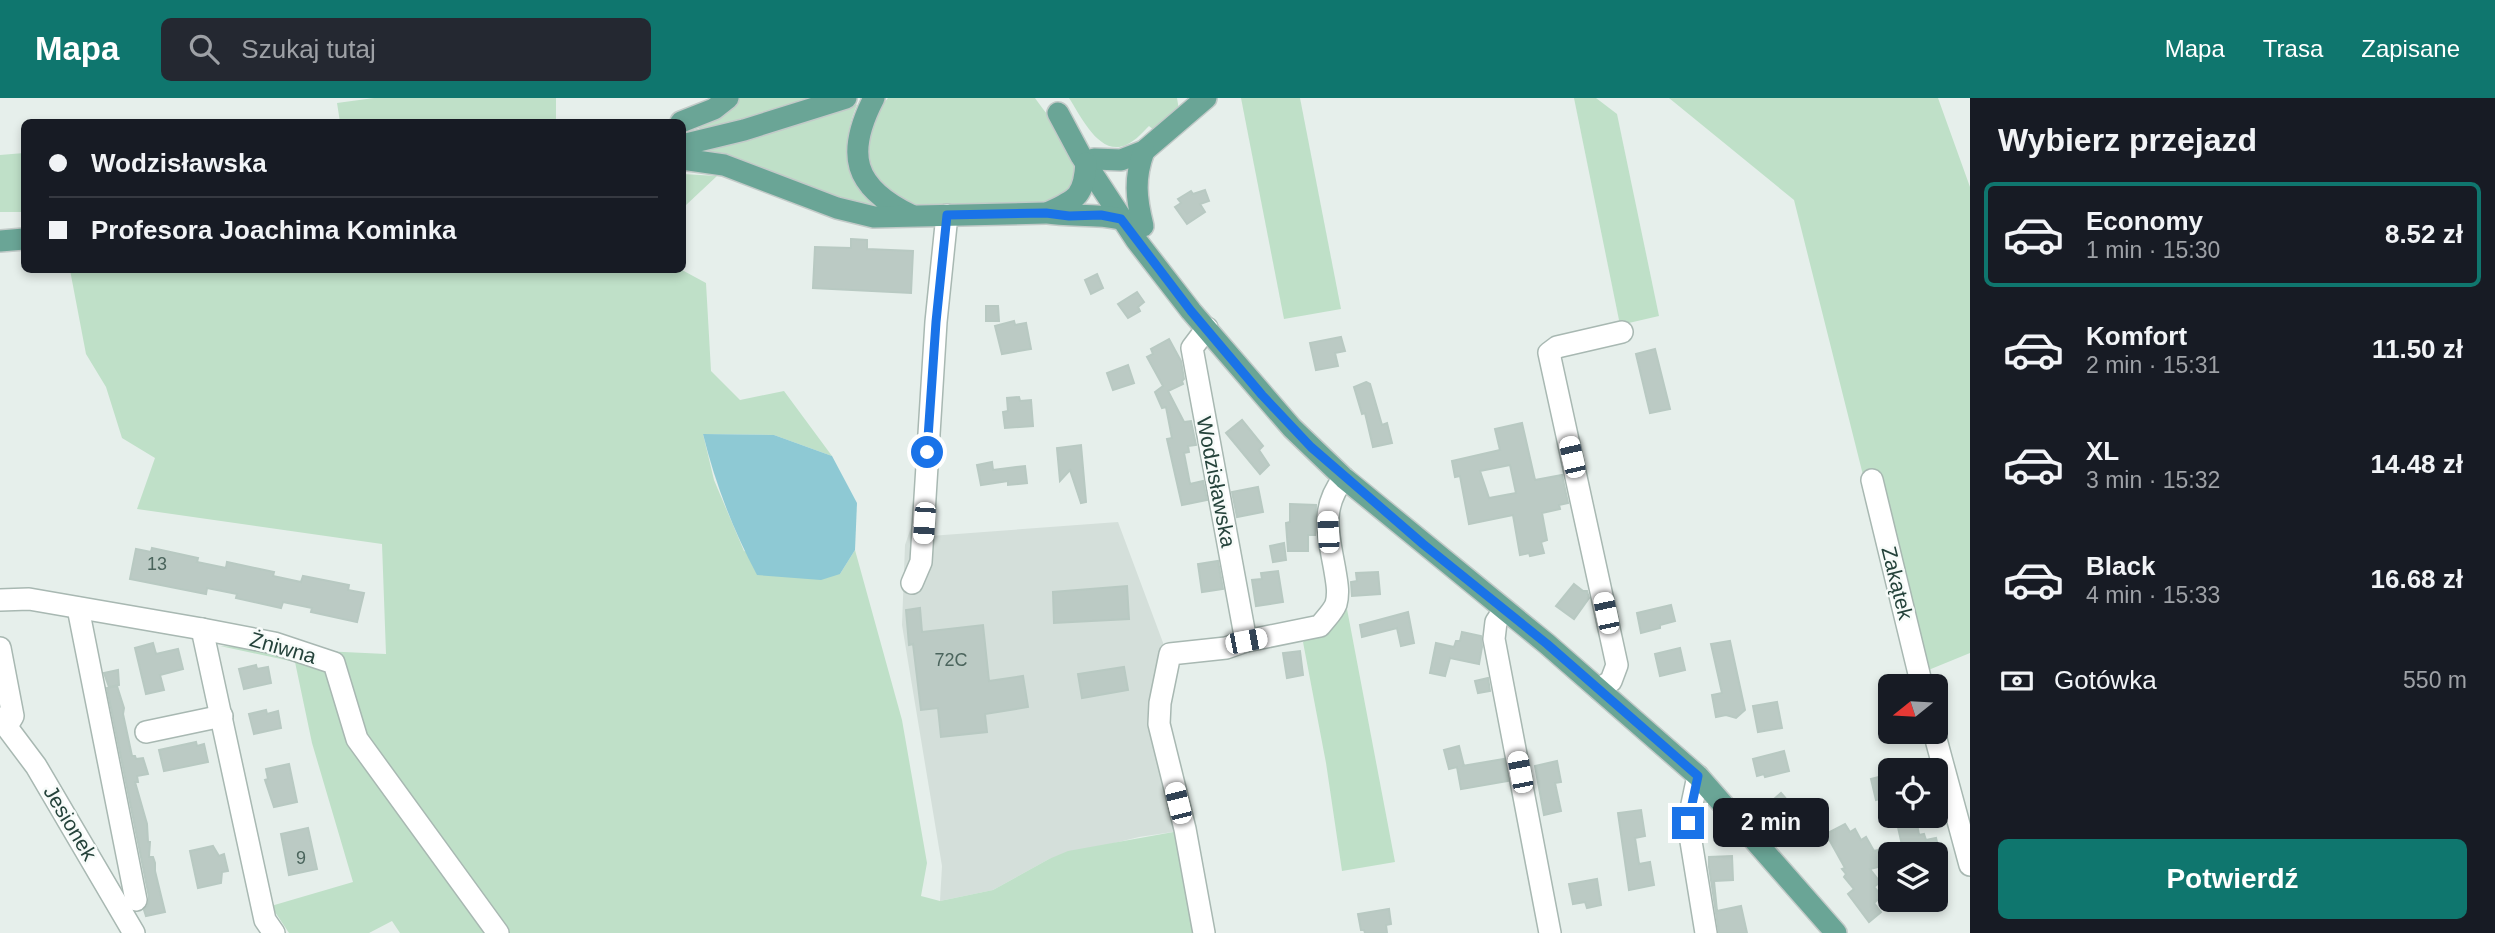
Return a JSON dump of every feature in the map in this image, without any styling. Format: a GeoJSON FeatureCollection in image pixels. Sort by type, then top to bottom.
{"type":"FeatureCollection","features":[{"type":"Feature","properties":{"kind":"main road"},"geometry":{"type":"LineString","coordinates":[[686,120],[714,109],[728,98]]}},
{"type":"Feature","properties":{"kind":"main road"},"geometry":{"type":"LineString","coordinates":[[686,144],[744,130],[846,98]]}},
{"type":"Feature","properties":{"kind":"main road"},"geometry":{"type":"LineString","coordinates":[[874,98],[862,121],[857,143],[857,158],[862,174],[871,187],[895,208],[913,216]]}},
{"type":"Feature","properties":{"kind":"main road"},"geometry":{"type":"LineString","coordinates":[[1090,161],[1121,160],[1144,151],[1206,98]]}},
{"type":"Feature","properties":{"kind":"main road"},"geometry":{"type":"LineString","coordinates":[[1053,106],[1090,161],[1143,226],[1199,306],[1212,335]]}},
{"type":"Feature","properties":{"kind":"main road"},"geometry":{"type":"LineString","coordinates":[[1143,226],[1135,187],[1144,151]]}},
{"type":"Feature","properties":{"kind":"main road"},"geometry":{"type":"LineString","coordinates":[[686,160],[724,165],[837,208],[874,217],[1046,213],[1069,216],[1101,215],[1121,219]]}},
{"type":"Feature","properties":{"kind":"main road"},"geometry":{"type":"LineString","coordinates":[[1046,213],[1073,201],[1083,183],[1090,161]]}},
{"type":"Feature","properties":{"kind":"main road"},"geometry":{"type":"LineString","coordinates":[[1090,161],[1121,219],[1153,263],[1277,412],[1344,478],[1599,689],[1698,776],[1836,933]]}},
{"type":"Feature","properties":{"kind":"main road"},"geometry":{"type":"LineString","coordinates":[[0,241],[21,239]]}},
{"type":"Feature","properties":{"kind":"street"},"geometry":{"type":"LineString","coordinates":[[912,583],[922,562],[936,322],[947,215]]}},
{"type":"Feature","properties":{"kind":"street"},"geometry":{"type":"LineString","coordinates":[[1599,689],[1611,681],[1617,665],[1549,353],[1557,347],[1622,332]]}},
{"type":"Feature","properties":{"kind":"street","name":"Wodzisławska"},"geometry":{"type":"LineString","coordinates":[[1212,335],[1192,348],[1246,641]]}},
{"type":"Feature","properties":{"kind":"street"},"geometry":{"type":"LineString","coordinates":[[1204,933],[1185,829],[1159,724],[1160,703],[1170,654],[1226,648],[1246,641],[1320,626],[1335,606],[1338,591],[1327,510],[1335,490],[1344,478]]}},
{"type":"Feature","properties":{"kind":"street","name":"Zakątek"},"geometry":{"type":"LineString","coordinates":[[1872,480],[1919,674]]}},
{"type":"Feature","properties":{"kind":"street","name":"Żniwna"},"geometry":{"type":"LineString","coordinates":[[0,600],[30,599],[202,629],[274,643],[334,663],[357,739],[498,933]]}},
{"type":"Feature","properties":{"kind":"street"},"geometry":{"type":"LineString","coordinates":[[78,608],[136,900]]}},
{"type":"Feature","properties":{"kind":"street"},"geometry":{"type":"LineString","coordinates":[[1504,610],[1496,622],[1494,639],[1550,933]]}},
{"type":"Feature","properties":{"kind":"street"},"geometry":{"type":"LineString","coordinates":[[202,629],[265,920],[274,933]]}},
{"type":"Feature","properties":{"kind":"street"},"geometry":{"type":"LineString","coordinates":[[0,648],[13,716],[4,722]]}},
{"type":"Feature","properties":{"kind":"street"},"geometry":{"type":"LineString","coordinates":[[146,732],[222,716]]}},
{"type":"Feature","properties":{"kind":"street","name":"Jesionek"},"geometry":{"type":"LineString","coordinates":[[4,722],[36,766],[134,933]]}},
{"type":"Feature","properties":{"kind":"street"},"geometry":{"type":"LineString","coordinates":[[1937,744],[1970,865]]}},
{"type":"Feature","properties":{"kind":"street"},"geometry":{"type":"LineString","coordinates":[[1698,776],[1688,823],[1706,933]]}},
{"type":"Feature","properties":{"kind":"shaded area"},"geometry":{"type":"Polygon","coordinates":[[[932,466],[930,536],[1118,522],[1165,648],[1154,710],[1179,831],[1139,837],[1049,859],[993,890],[940,901],[942,866],[902,625],[905,545],[932,466]]]}},
{"type":"Feature","properties":{"kind":"green space"},"geometry":{"type":"Polygon","coordinates":[[[374,98],[556,98],[556,119],[340,119],[337,103],[374,98]]]}},
{"type":"Feature","properties":{"kind":"green space"},"geometry":{"type":"Polygon","coordinates":[[[736,98],[813,98],[811,101],[700,132],[698,123],[736,98]]]}},
{"type":"Feature","properties":{"kind":"green space"},"geometry":{"type":"Polygon","coordinates":[[[888,98],[1035,98],[1072,153],[1075,178],[1070,190],[1065,196],[1052,202],[919,206],[904,201],[881,184],[869,160],[870,132],[888,98]]]}},
{"type":"Feature","properties":{"kind":"green space"},"geometry":{"type":"Polygon","coordinates":[[[1069,98],[1177,98],[1179,110],[1155,131],[1149,126],[1131,142],[1118,147],[1109,146],[1092,133],[1069,98]]]}},
{"type":"Feature","properties":{"kind":"green space"},"geometry":{"type":"Polygon","coordinates":[[[1241,98],[1300,98],[1341,309],[1284,319],[1241,98]]]}},
{"type":"Feature","properties":{"kind":"green space"},"geometry":{"type":"Polygon","coordinates":[[[1574,98],[1596,98],[1617,114],[1659,316],[1620,325],[1574,98]]]}},
{"type":"Feature","properties":{"kind":"green space"},"geometry":{"type":"Polygon","coordinates":[[[1669,98],[1938,98],[1970,187],[1970,653],[1926,671],[1878,473],[1863,475],[1794,200],[1669,98]]]}},
{"type":"Feature","properties":{"kind":"green space"},"geometry":{"type":"Polygon","coordinates":[[[855,103],[857,105],[849,132],[848,160],[857,186],[875,210],[705,156],[705,148],[762,134],[855,103]]]}},
{"type":"Feature","properties":{"kind":"green space"},"geometry":{"type":"Polygon","coordinates":[[[21,153],[21,212],[0,212],[0,155],[21,153]]]}},
{"type":"Feature","properties":{"kind":"green space"},"geometry":{"type":"Polygon","coordinates":[[[686,174],[717,176],[686,205],[686,174]]]}},
{"type":"Feature","properties":{"kind":"green space"},"geometry":{"type":"Polygon","coordinates":[[[686,272],[706,283],[711,371],[740,400],[784,391],[832,456],[774,435],[703,434],[714,480],[744,551],[840,574],[855,550],[902,720],[927,863],[921,896],[940,901],[993,890],[1068,851],[1179,831],[1197,933],[400,933],[392,921],[369,933],[289,933],[271,906],[353,882],[312,743],[295,662],[220,646],[386,654],[382,544],[137,509],[155,458],[122,438],[106,387],[86,354],[71,273],[686,272]]]}},
{"type":"Feature","properties":{"kind":"green space"},"geometry":{"type":"Polygon","coordinates":[[[1347,609],[1395,862],[1342,871],[1326,763],[1303,642],[1347,609]]]}},
{"type":"Feature","properties":{"kind":"water"},"geometry":{"type":"Polygon","coordinates":[[[703,434],[774,435],[832,456],[857,503],[855,550],[840,574],[821,580],[757,575],[726,506],[703,434]]]}},
{"type":"Feature","properties":{"kind":"building"},"geometry":{"type":"Polygon","coordinates":[[[1205,190],[1209,201],[1200,204],[1205,212],[1187,224],[1175,207],[1181,203],[1178,199],[1191,191],[1193,194],[1205,190]]]}},
{"type":"Feature","properties":{"kind":"building"},"geometry":{"type":"Polygon","coordinates":[[[851,239],[867,240],[867,249],[913,251],[911,293],[813,288],[815,247],[851,248],[851,239]]]}},
{"type":"Feature","properties":{"kind":"building"},"geometry":{"type":"Polygon","coordinates":[[[1097,274],[1103,288],[1091,294],[1085,280],[1097,274]]]}},
{"type":"Feature","properties":{"kind":"building"},"geometry":{"type":"Polygon","coordinates":[[[1137,292],[1144,302],[1138,307],[1140,311],[1128,318],[1118,304],[1137,292]]]}},
{"type":"Feature","properties":{"kind":"building"},"geometry":{"type":"Polygon","coordinates":[[[986,306],[998,306],[999,321],[986,321],[986,306]]]}},
{"type":"Feature","properties":{"kind":"building"},"geometry":{"type":"Polygon","coordinates":[[[1014,321],[1015,325],[1026,323],[1031,349],[1002,354],[995,326],[1014,321]]]}},
{"type":"Feature","properties":{"kind":"building"},"geometry":{"type":"Polygon","coordinates":[[[1341,337],[1345,351],[1335,353],[1338,366],[1316,370],[1310,343],[1341,337]]]}},
{"type":"Feature","properties":{"kind":"building"},"geometry":{"type":"Polygon","coordinates":[[[1169,339],[1181,361],[1184,379],[1183,384],[1168,391],[1184,422],[1191,421],[1196,445],[1188,446],[1189,452],[1184,453],[1190,484],[1203,481],[1207,500],[1182,505],[1167,439],[1172,438],[1166,407],[1162,408],[1155,392],[1163,386],[1147,357],[1153,354],[1151,349],[1169,339]]]}},
{"type":"Feature","properties":{"kind":"building"},"geometry":{"type":"Polygon","coordinates":[[[1655,349],[1670,409],[1650,413],[1636,354],[1655,349]]]}},
{"type":"Feature","properties":{"kind":"building"},"geometry":{"type":"Polygon","coordinates":[[[1128,365],[1134,383],[1113,390],[1107,373],[1128,365]]]}},
{"type":"Feature","properties":{"kind":"building"},"geometry":{"type":"Polygon","coordinates":[[[1366,382],[1370,384],[1382,425],[1387,423],[1392,443],[1373,447],[1365,413],[1362,414],[1354,387],[1366,382]]]}},
{"type":"Feature","properties":{"kind":"building"},"geometry":{"type":"Polygon","coordinates":[[[1019,397],[1020,401],[1031,400],[1033,426],[1005,428],[1003,412],[1008,411],[1007,398],[1019,397]]]}},
{"type":"Feature","properties":{"kind":"building"},"geometry":{"type":"Polygon","coordinates":[[[1242,420],[1263,446],[1259,450],[1269,465],[1260,474],[1226,433],[1242,420]]]}},
{"type":"Feature","properties":{"kind":"building"},"geometry":{"type":"Polygon","coordinates":[[[1522,423],[1535,480],[1562,475],[1568,503],[1559,505],[1560,509],[1542,513],[1547,540],[1541,542],[1544,553],[1520,555],[1513,515],[1469,524],[1460,476],[1455,477],[1452,461],[1500,450],[1495,429],[1522,423]],[[1510,465],[1480,471],[1489,498],[1516,493],[1510,465]]]}},
{"type":"Feature","properties":{"kind":"building"},"geometry":{"type":"Polygon","coordinates":[[[1081,445],[1086,502],[1081,503],[1070,470],[1060,481],[1057,448],[1081,445]]]}},
{"type":"Feature","properties":{"kind":"building"},"geometry":{"type":"Polygon","coordinates":[[[992,462],[993,470],[1025,466],[1027,483],[1008,485],[1008,481],[981,485],[977,465],[992,462]]]}},
{"type":"Feature","properties":{"kind":"building"},"geometry":{"type":"Polygon","coordinates":[[[1258,487],[1263,512],[1237,517],[1232,492],[1258,487]]]}},
{"type":"Feature","properties":{"kind":"building"},"geometry":{"type":"Polygon","coordinates":[[[1290,504],[1316,505],[1315,535],[1308,535],[1308,551],[1288,551],[1286,523],[1290,522],[1290,504]]]}},
{"type":"Feature","properties":{"kind":"building"},"geometry":{"type":"Polygon","coordinates":[[[1284,543],[1286,560],[1273,562],[1270,546],[1284,543]]]}},
{"type":"Feature","properties":{"kind":"building"},"geometry":{"type":"Polygon","coordinates":[[[152,548],[198,558],[197,562],[226,568],[227,562],[274,572],[273,576],[301,582],[303,576],[349,585],[348,590],[364,593],[357,622],[311,612],[312,608],[283,602],[281,608],[207,588],[206,594],[130,579],[136,549],[151,552],[152,548]]]}},
{"type":"Feature","properties":{"kind":"building"},"geometry":{"type":"Polygon","coordinates":[[[1218,561],[1223,589],[1202,592],[1198,564],[1218,561]]]}},
{"type":"Feature","properties":{"kind":"building"},"geometry":{"type":"Polygon","coordinates":[[[1278,571],[1283,602],[1256,606],[1252,580],[1262,579],[1261,573],[1278,571]]]}},
{"type":"Feature","properties":{"kind":"building"},"geometry":{"type":"Polygon","coordinates":[[[1378,572],[1380,594],[1352,596],[1351,582],[1357,581],[1356,573],[1378,572]]]}},
{"type":"Feature","properties":{"kind":"building"},"geometry":{"type":"Polygon","coordinates":[[[1574,584],[1587,591],[1589,598],[1574,619],[1556,606],[1574,584]]]}},
{"type":"Feature","properties":{"kind":"building"},"geometry":{"type":"Polygon","coordinates":[[[1127,586],[1129,619],[1054,623],[1053,592],[1127,586]]]}},
{"type":"Feature","properties":{"kind":"building"},"geometry":{"type":"Polygon","coordinates":[[[1671,605],[1675,621],[1641,633],[1637,613],[1671,605]]]}},
{"type":"Feature","properties":{"kind":"building"},"geometry":{"type":"Polygon","coordinates":[[[920,608],[922,632],[983,625],[989,681],[1023,676],[1028,707],[985,714],[987,732],[941,737],[938,708],[921,710],[913,644],[909,645],[906,610],[920,608]]]}},
{"type":"Feature","properties":{"kind":"building"},"geometry":{"type":"Polygon","coordinates":[[[1408,612],[1414,643],[1401,646],[1397,628],[1362,637],[1360,625],[1408,612]]]}},
{"type":"Feature","properties":{"kind":"building"},"geometry":{"type":"Polygon","coordinates":[[[1462,632],[1481,636],[1479,664],[1450,658],[1445,676],[1430,673],[1436,643],[1454,647],[1456,641],[1460,641],[1462,632]]]}},
{"type":"Feature","properties":{"kind":"building"},"geometry":{"type":"Polygon","coordinates":[[[1730,641],[1745,710],[1736,718],[1726,715],[1716,717],[1712,695],[1722,693],[1711,644],[1730,641]]]}},
{"type":"Feature","properties":{"kind":"building"},"geometry":{"type":"Polygon","coordinates":[[[153,643],[156,654],[178,649],[183,669],[160,675],[164,690],[146,694],[135,648],[153,643]]]}},
{"type":"Feature","properties":{"kind":"building"},"geometry":{"type":"Polygon","coordinates":[[[1680,648],[1685,670],[1660,676],[1655,654],[1680,648]]]}},
{"type":"Feature","properties":{"kind":"building"},"geometry":{"type":"Polygon","coordinates":[[[1300,651],[1303,675],[1287,678],[1283,653],[1300,651]]]}},
{"type":"Feature","properties":{"kind":"building"},"geometry":{"type":"Polygon","coordinates":[[[256,665],[257,669],[268,667],[271,683],[244,689],[239,669],[256,665]]]}},
{"type":"Feature","properties":{"kind":"building"},"geometry":{"type":"Polygon","coordinates":[[[1124,667],[1128,690],[1082,698],[1078,674],[1124,667]]]}},
{"type":"Feature","properties":{"kind":"building"},"geometry":{"type":"Polygon","coordinates":[[[118,670],[119,685],[109,687],[104,673],[118,670]]]}},
{"type":"Feature","properties":{"kind":"building"},"geometry":{"type":"Polygon","coordinates":[[[1488,678],[1490,691],[1478,693],[1475,681],[1488,678]]]}},
{"type":"Feature","properties":{"kind":"building"},"geometry":{"type":"Polygon","coordinates":[[[117,686],[124,708],[132,756],[136,759],[143,758],[148,774],[137,776],[138,782],[135,782],[147,824],[149,857],[153,857],[155,863],[165,912],[146,916],[144,910],[149,897],[107,688],[117,686]]]}},
{"type":"Feature","properties":{"kind":"building"},"geometry":{"type":"Polygon","coordinates":[[[1777,702],[1782,728],[1758,732],[1753,706],[1777,702]]]}},
{"type":"Feature","properties":{"kind":"building"},"geometry":{"type":"Polygon","coordinates":[[[266,710],[267,714],[278,711],[281,728],[254,734],[249,714],[266,710]]]}},
{"type":"Feature","properties":{"kind":"building"},"geometry":{"type":"Polygon","coordinates":[[[196,742],[197,746],[204,744],[208,762],[164,771],[159,750],[196,742]]]}},
{"type":"Feature","properties":{"kind":"building"},"geometry":{"type":"Polygon","coordinates":[[[1459,746],[1464,766],[1504,759],[1508,781],[1461,789],[1457,767],[1449,769],[1444,750],[1459,746]]]}},
{"type":"Feature","properties":{"kind":"building"},"geometry":{"type":"Polygon","coordinates":[[[1784,751],[1789,771],[1765,777],[1764,774],[1757,776],[1753,759],[1784,751]]]}},
{"type":"Feature","properties":{"kind":"building"},"geometry":{"type":"Polygon","coordinates":[[[1557,761],[1561,782],[1555,783],[1561,811],[1544,815],[1535,766],[1557,761]]]}},
{"type":"Feature","properties":{"kind":"building"},"geometry":{"type":"Polygon","coordinates":[[[289,764],[297,802],[274,807],[265,780],[268,779],[266,769],[289,764]]]}},
{"type":"Feature","properties":{"kind":"building"},"geometry":{"type":"Polygon","coordinates":[[[1878,777],[1878,799],[1876,800],[1871,779],[1878,777]]]}},
{"type":"Feature","properties":{"kind":"building"},"geometry":{"type":"Polygon","coordinates":[[[1781,793],[1800,815],[1785,829],[1766,806],[1781,793]]]}},
{"type":"Feature","properties":{"kind":"building"},"geometry":{"type":"Polygon","coordinates":[[[1641,810],[1645,836],[1635,838],[1639,864],[1650,862],[1654,885],[1629,890],[1618,813],[1641,810]]]}},
{"type":"Feature","properties":{"kind":"building"},"geometry":{"type":"Polygon","coordinates":[[[1845,824],[1850,832],[1855,829],[1861,840],[1866,837],[1874,851],[1878,850],[1878,867],[1870,869],[1878,879],[1874,887],[1878,892],[1878,900],[1874,903],[1878,912],[1881,912],[1869,922],[1848,894],[1854,889],[1844,877],[1846,874],[1842,869],[1845,868],[1826,834],[1845,824]]]}},
{"type":"Feature","properties":{"kind":"building"},"geometry":{"type":"Polygon","coordinates":[[[308,828],[317,869],[289,875],[281,834],[308,828]]]}},
{"type":"Feature","properties":{"kind":"building"},"geometry":{"type":"Polygon","coordinates":[[[1898,828],[1918,828],[1919,835],[1924,834],[1926,840],[1936,838],[1937,842],[1901,842],[1898,828]]]}},
{"type":"Feature","properties":{"kind":"building"},"geometry":{"type":"Polygon","coordinates":[[[213,846],[219,856],[224,854],[228,871],[222,872],[221,883],[198,888],[190,851],[213,846]]]}},
{"type":"Feature","properties":{"kind":"building"},"geometry":{"type":"Polygon","coordinates":[[[1732,856],[1733,880],[1714,881],[1717,911],[1741,906],[1747,933],[1719,933],[1709,857],[1732,856]]]}},
{"type":"Feature","properties":{"kind":"building"},"geometry":{"type":"Polygon","coordinates":[[[1597,879],[1601,905],[1587,908],[1585,902],[1573,904],[1569,884],[1597,879]]]}},
{"type":"Feature","properties":{"kind":"building"},"geometry":{"type":"Polygon","coordinates":[[[1389,909],[1391,924],[1386,925],[1387,933],[1365,933],[1361,930],[1358,914],[1389,909]]]}},
{"type":"Feature","properties":{"kind":"route"},"geometry":{"type":"LineString","coordinates":[[927,452],[947,215],[1046,213],[1069,216],[1101,215],[1121,219],[1191,311],[1262,395],[1311,447],[1423,544],[1547,644],[1698,776],[1688,823]]}}]}
